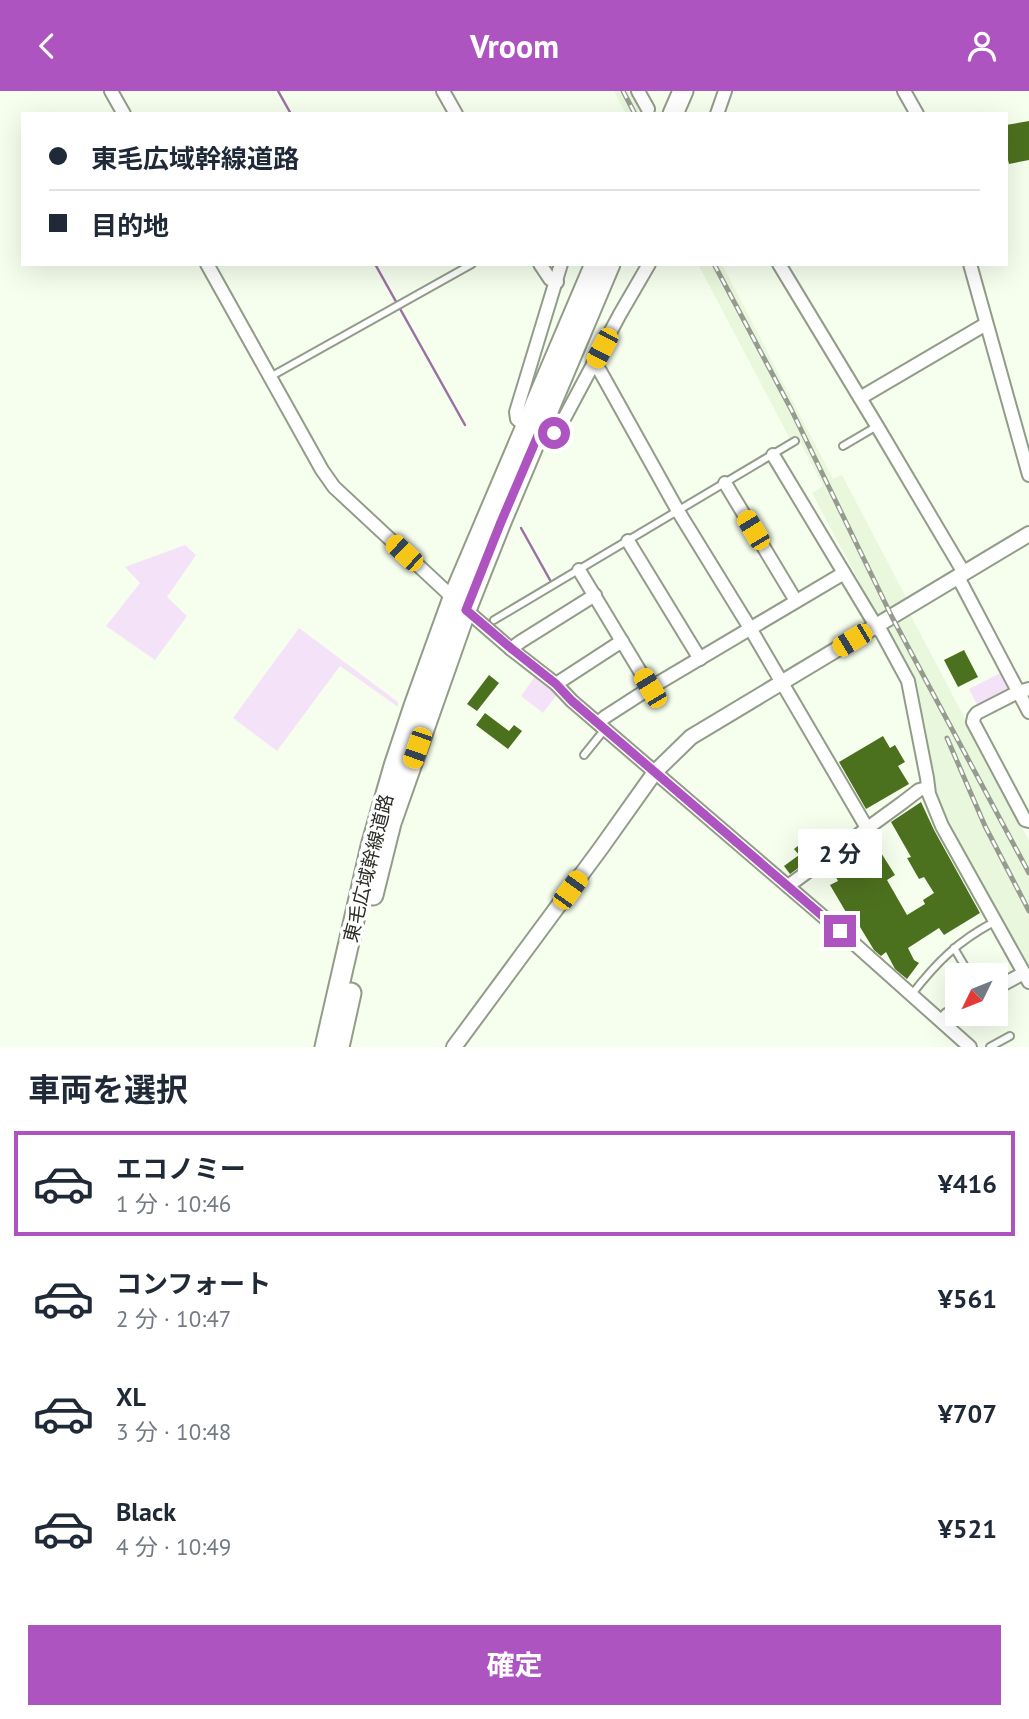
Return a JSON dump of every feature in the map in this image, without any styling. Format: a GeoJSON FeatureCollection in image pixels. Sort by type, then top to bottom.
{"type":"FeatureCollection","features":[{"type":"Feature","properties":{"kind":"highway"},"geometry":{"type":"LineString","coordinates":[[654,111],[668,91]]}},
{"type":"Feature","properties":{"kind":"highway"},"geometry":{"type":"LineString","coordinates":[[674,112],[683,91]]}},
{"type":"Feature","properties":{"kind":"highway","name":"東毛広域幹線道路"},"geometry":{"type":"LineString","coordinates":[[325,1047],[371,846],[414,706],[501,522],[594,266]]}},
{"type":"Feature","properties":{"kind":"highway","name":"東毛広域幹線道路"},"geometry":{"type":"LineString","coordinates":[[533,430],[609,266]]}},
{"type":"Feature","properties":{"kind":"highway","name":"東毛広域幹線道路"},"geometry":{"type":"LineString","coordinates":[[339,1047],[363,933],[391,823],[460,604]]}},
{"type":"Feature","properties":{"kind":"street"},"geometry":{"type":"LineString","coordinates":[[111,91],[123,112]]}},
{"type":"Feature","properties":{"kind":"street"},"geometry":{"type":"LineString","coordinates":[[443,91],[455,112]]}},
{"type":"Feature","properties":{"kind":"street"},"geometry":{"type":"LineString","coordinates":[[638,91],[654,111]]}},
{"type":"Feature","properties":{"kind":"street"},"geometry":{"type":"LineString","coordinates":[[718,112],[725,91]]}},
{"type":"Feature","properties":{"kind":"street"},"geometry":{"type":"LineString","coordinates":[[904,91],[916,112]]}},
{"type":"Feature","properties":{"kind":"street"},"geometry":{"type":"LineString","coordinates":[[208,266],[334,487],[460,604],[556,684],[572,701],[970,1047]]}},
{"type":"Feature","properties":{"kind":"street"},"geometry":{"type":"LineString","coordinates":[[541,266],[550,279],[557,282]]}},
{"type":"Feature","properties":{"kind":"street"},"geometry":{"type":"LineString","coordinates":[[561,266],[516,412],[517,419],[533,430],[551,435],[558,430],[648,266]]}},
{"type":"Feature","properties":{"kind":"street"},"geometry":{"type":"LineString","coordinates":[[780,266],[877,426],[961,575],[1023,690],[1029,712]]}},
{"type":"Feature","properties":{"kind":"street"},"geometry":{"type":"LineString","coordinates":[[971,266],[986,324],[1023,429],[1029,475]]}},
{"type":"Feature","properties":{"kind":"street"},"geometry":{"type":"LineString","coordinates":[[860,398],[986,324]]}},
{"type":"Feature","properties":{"kind":"street"},"geometry":{"type":"LineString","coordinates":[[593,364],[600,371],[678,511],[867,828]]}},
{"type":"Feature","properties":{"kind":"street"},"geometry":{"type":"LineString","coordinates":[[772,455],[908,681],[930,800],[1026,978],[1008,984]]}},
{"type":"Feature","properties":{"kind":"street"},"geometry":{"type":"LineString","coordinates":[[725,483],[796,601]]}},
{"type":"Feature","properties":{"kind":"street"},"geometry":{"type":"LineString","coordinates":[[454,1047],[655,772],[691,737],[1029,534]]}},
{"type":"Feature","properties":{"kind":"street"},"geometry":{"type":"LineString","coordinates":[[628,541],[699,660]]}},
{"type":"Feature","properties":{"kind":"street"},"geometry":{"type":"LineString","coordinates":[[579,570],[650,688]]}},
{"type":"Feature","properties":{"kind":"street"},"geometry":{"type":"LineString","coordinates":[[602,726],[605,717],[650,688],[844,573]]}},
{"type":"Feature","properties":{"kind":"street"},"geometry":{"type":"LineString","coordinates":[[512,649],[594,594]]}},
{"type":"Feature","properties":{"kind":"street"},"geometry":{"type":"LineString","coordinates":[[556,684],[622,641]]}},
{"type":"Feature","properties":{"kind":"street"},"geometry":{"type":"LineString","coordinates":[[1023,690],[977,713],[973,722],[1025,820],[1029,821]]}},
{"type":"Feature","properties":{"kind":"street"},"geometry":{"type":"LineString","coordinates":[[788,886],[919,790],[928,788]]}},
{"type":"Feature","properties":{"kind":"street"},"geometry":{"type":"LineString","coordinates":[[942,1021],[945,1017]]}},
{"type":"Feature","properties":{"kind":"lane"},"geometry":{"type":"LineString","coordinates":[[270,377],[468,266]]}},
{"type":"Feature","properties":{"kind":"lane"},"geometry":{"type":"LineString","coordinates":[[843,446],[877,426]]}},
{"type":"Feature","properties":{"kind":"lane"},"geometry":{"type":"LineString","coordinates":[[494,621],[795,441]]}},
{"type":"Feature","properties":{"kind":"lane"},"geometry":{"type":"LineString","coordinates":[[584,755],[602,726]]}},
{"type":"Feature","properties":{"kind":"lane"},"geometry":{"type":"LineString","coordinates":[[912,994],[954,948],[996,921]]}},
{"type":"Feature","properties":{"kind":"lane"},"geometry":{"type":"LineString","coordinates":[[954,948],[963,963]]}},
{"type":"Feature","properties":{"kind":"lane"},"geometry":{"type":"LineString","coordinates":[[990,1047],[1010,1036]]}},
{"type":"Feature","properties":{"kind":"shaded area"},"geometry":{"type":"Polygon","coordinates":[[[614,91],[629,91],[640,112],[625,112],[614,91]]]}},
{"type":"Feature","properties":{"kind":"shaded area"},"geometry":{"type":"Polygon","coordinates":[[[699,266],[723,266],[833,479],[842,475],[907,599],[878,617],[812,493],[823,486],[797,436],[790,439],[699,266]]]}},
{"type":"Feature","properties":{"kind":"shaded area"},"geometry":{"type":"Polygon","coordinates":[[[185,545],[196,555],[167,597],[187,616],[155,660],[106,626],[140,583],[125,567],[185,545]]]}},
{"type":"Feature","properties":{"kind":"shaded area"},"geometry":{"type":"Polygon","coordinates":[[[909,612],[1029,841],[1029,974],[940,814],[910,680],[885,633],[886,627],[909,612]]]}},
{"type":"Feature","properties":{"kind":"shaded area"},"geometry":{"type":"Polygon","coordinates":[[[299,628],[398,702],[398,707],[340,666],[277,751],[233,718],[299,628]]]}},
{"type":"Feature","properties":{"kind":"shaded area"},"geometry":{"type":"Polygon","coordinates":[[[1002,672],[1009,686],[1006,693],[978,707],[969,689],[1002,672]]]}},
{"type":"Feature","properties":{"kind":"shaded area"},"geometry":{"type":"Polygon","coordinates":[[[536,675],[559,692],[543,713],[521,696],[536,675]]]}},
{"type":"Feature","properties":{"kind":"building"},"geometry":{"type":"Polygon","coordinates":[[[1029,121],[1029,160],[1009,164],[1008,125],[1029,121]]]}},
{"type":"Feature","properties":{"kind":"building"},"geometry":{"type":"Polygon","coordinates":[[[964,650],[978,677],[958,687],[944,660],[964,650]]]}},
{"type":"Feature","properties":{"kind":"building"},"geometry":{"type":"Polygon","coordinates":[[[489,675],[499,683],[477,711],[467,704],[489,675]]]}},
{"type":"Feature","properties":{"kind":"building"},"geometry":{"type":"Polygon","coordinates":[[[485,713],[509,731],[514,725],[522,731],[508,749],[476,725],[485,713]]]}},
{"type":"Feature","properties":{"kind":"building"},"geometry":{"type":"Polygon","coordinates":[[[883,736],[890,748],[895,745],[905,762],[898,766],[909,784],[866,809],[839,762],[883,736]]]}},
{"type":"Feature","properties":{"kind":"building"},"geometry":{"type":"Polygon","coordinates":[[[921,802],[980,913],[944,935],[939,928],[908,948],[914,960],[919,963],[907,979],[895,969],[886,952],[881,956],[874,950],[857,922],[853,924],[830,885],[838,881],[830,866],[873,840],[895,875],[887,880],[907,915],[925,904],[923,900],[934,893],[924,877],[919,879],[907,858],[911,857],[891,822],[921,802]]]}},
{"type":"Feature","properties":{"kind":"building"},"geometry":{"type":"Polygon","coordinates":[[[817,831],[828,846],[790,874],[784,866],[799,855],[794,849],[817,831]]]}},
{"type":"Feature","properties":{"kind":"waterway"},"geometry":{"type":"LineString","coordinates":[[278,91],[290,112]]}},
{"type":"Feature","properties":{"kind":"waterway"},"geometry":{"type":"LineString","coordinates":[[376,266],[465,425]]}},
{"type":"Feature","properties":{"kind":"waterway"},"geometry":{"type":"LineString","coordinates":[[521,528],[550,580]]}},
{"type":"Feature","properties":{"kind":"railway"},"geometry":{"type":"LineString","coordinates":[[623,91],[634,112]]}},
{"type":"Feature","properties":{"kind":"railway"},"geometry":{"type":"LineString","coordinates":[[715,266],[791,409],[892,617],[1029,873]]}},
{"type":"Feature","properties":{"kind":"railway"},"geometry":{"type":"LineString","coordinates":[[947,738],[985,826],[1029,911]]}},
{"type":"Feature","properties":{"kind":"route"},"geometry":{"type":"LineString","coordinates":[[554,433],[539,433],[466,610],[556,684],[572,701],[840,931]]}}]}
